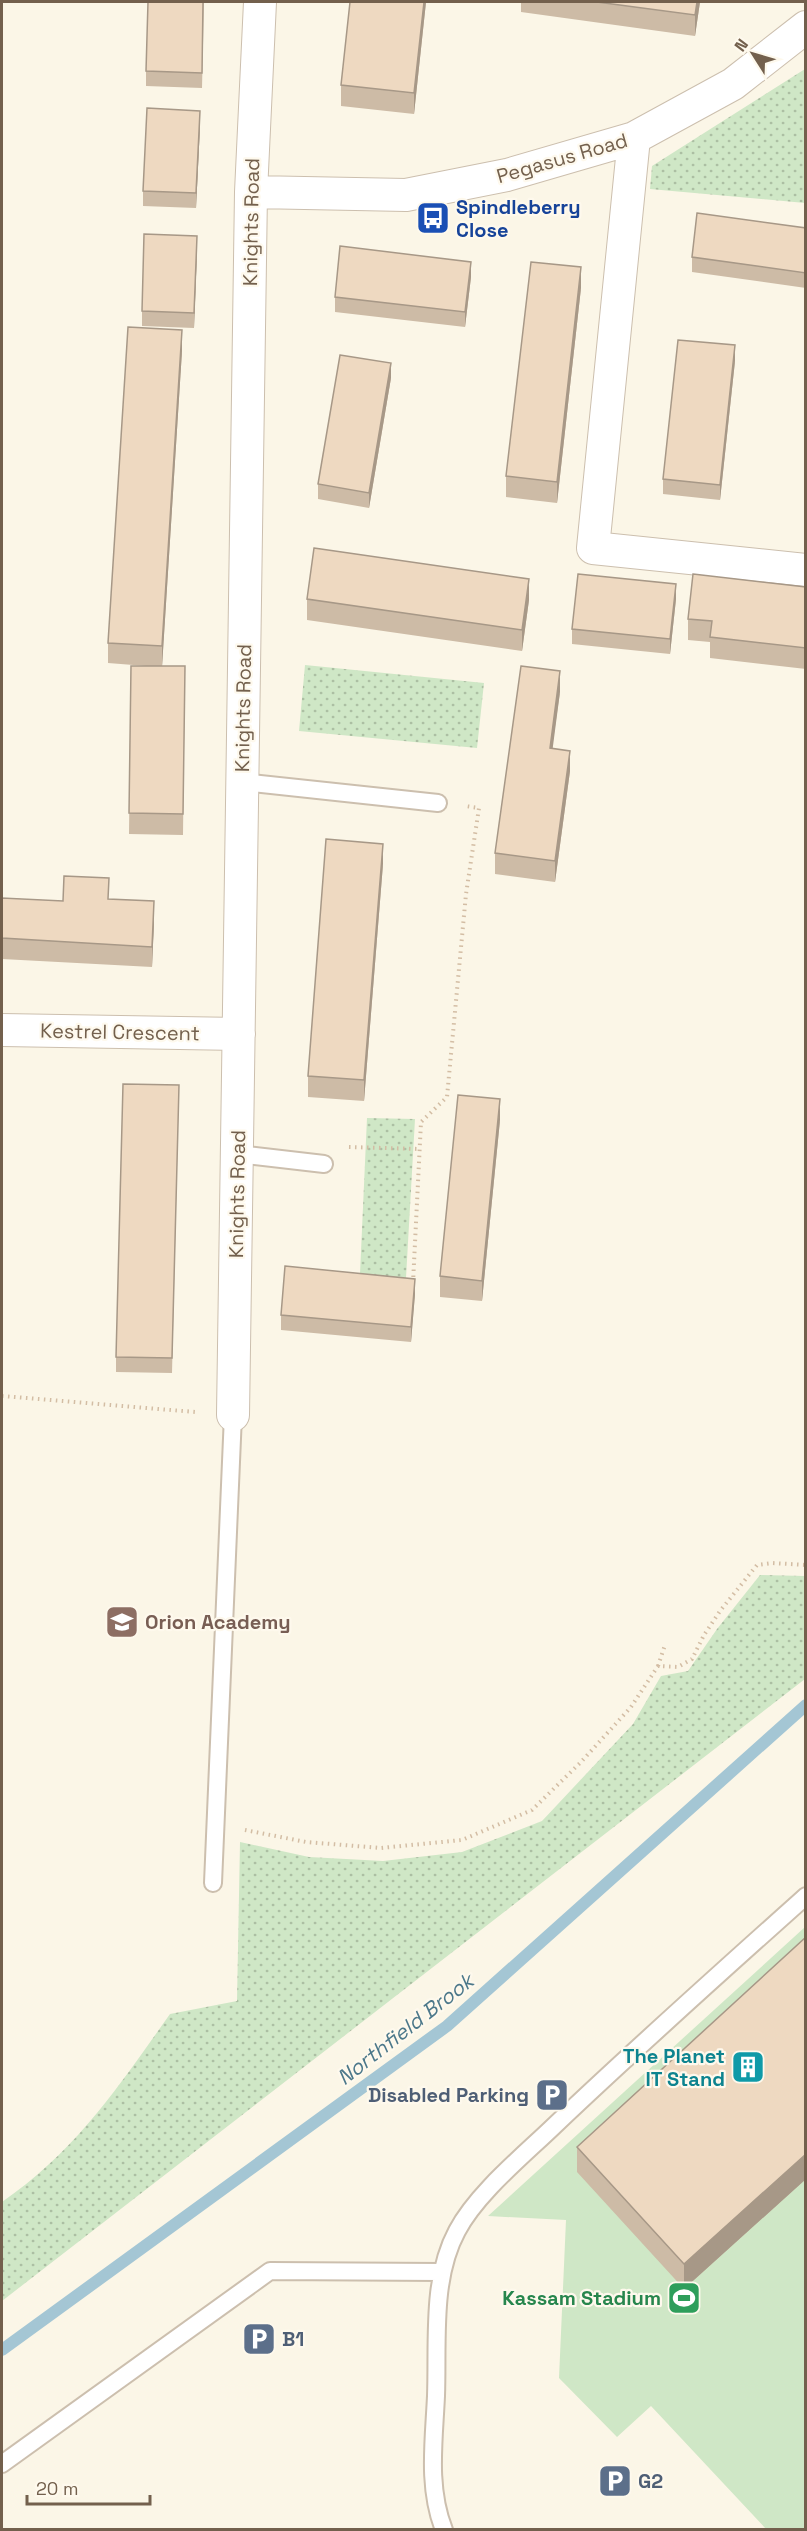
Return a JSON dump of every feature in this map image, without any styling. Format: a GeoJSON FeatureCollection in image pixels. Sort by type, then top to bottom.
{"type":"FeatureCollection","features":[{"type":"Feature","properties":{"kind":"street","name":"Knights Road"},"geometry":{"type":"LineString","coordinates":[[233,1415],[251,192],[260,2]]}},
{"type":"Feature","properties":{"kind":"street","name":"Pegasus Road"},"geometry":{"type":"LineString","coordinates":[[251,192],[406,195],[507,175],[634,138],[733,84],[806,27]]}},
{"type":"Feature","properties":{"kind":"street"},"geometry":{"type":"LineString","coordinates":[[634,138],[593,548],[806,570]]}},
{"type":"Feature","properties":{"kind":"street","name":"Kestrel Crescent"},"geometry":{"type":"LineString","coordinates":[[2,1030],[239,1034]]}},
{"type":"Feature","properties":{"kind":"lane"},"geometry":{"type":"LineString","coordinates":[[242,782],[438,803]]}},
{"type":"Feature","properties":{"kind":"lane"},"geometry":{"type":"LineString","coordinates":[[238,1154],[324,1164]]}},
{"type":"Feature","properties":{"kind":"lane"},"geometry":{"type":"LineString","coordinates":[[213,1883],[233,1415]]}},
{"type":"Feature","properties":{"kind":"lane"},"geometry":{"type":"LineString","coordinates":[[444,2529],[433,2497],[441,2272],[457,2230],[504,2174],[634,2050],[806,1896]]}},
{"type":"Feature","properties":{"kind":"lane"},"geometry":{"type":"LineString","coordinates":[[2,2464],[270,2271],[441,2272]]}},
{"type":"Feature","properties":{"kind":"path"},"geometry":{"type":"LineString","coordinates":[[413,1287],[421,1122],[447,1097],[466,894],[479,808],[438,803]]}},
{"type":"Feature","properties":{"kind":"path"},"geometry":{"type":"LineString","coordinates":[[324,1164],[338,1146],[420,1149]]}},
{"type":"Feature","properties":{"kind":"path"},"geometry":{"type":"LineString","coordinates":[[2,1396],[233,1415]]}},
{"type":"Feature","properties":{"kind":"path"},"geometry":{"type":"LineString","coordinates":[[658,1665],[678,1666],[693,1659],[704,1635],[720,1611],[757,1565],[772,1563],[806,1565]]}},
{"type":"Feature","properties":{"kind":"path"},"geometry":{"type":"LineString","coordinates":[[215,1827],[306,1842],[381,1848],[462,1840],[532,1810],[581,1762],[631,1707],[658,1665],[665,1645]]}},
{"type":"Feature","properties":{"kind":"green space"},"geometry":{"type":"Polygon","coordinates":[[[805,69],[805,203],[650,189],[652,166],[805,69]]]}},
{"type":"Feature","properties":{"kind":"green space"},"geometry":{"type":"Polygon","coordinates":[[[305,665],[484,683],[477,748],[299,731],[305,665]]]}},
{"type":"Feature","properties":{"kind":"green space"},"geometry":{"type":"Polygon","coordinates":[[[367,1118],[415,1119],[406,1278],[360,1274],[367,1118]]]}},
{"type":"Feature","properties":{"kind":"green space"},"geometry":{"type":"Polygon","coordinates":[[[760,1575],[805,1576],[805,1679],[2,2301],[2,2202],[52,2161],[95,2116],[170,2014],[237,2001],[240,1842],[309,1857],[383,1861],[462,1852],[542,1821],[633,1724],[661,1676],[688,1671],[717,1629],[760,1575]]]}},
{"type":"Feature","properties":{"kind":"green space","name":"Kassam Stadium"},"geometry":{"type":"Polygon","coordinates":[[[805,1927],[805,2529],[766,2529],[651,2406],[617,2437],[559,2378],[566,2220],[488,2216],[805,1927]]]}},
{"type":"Feature","properties":{"kind":"building"},"geometry":{"type":"Polygon","coordinates":[[[148,2],[203,2],[202,73],[146,71],[148,2]]]}},
{"type":"Feature","properties":{"kind":"building"},"geometry":{"type":"Polygon","coordinates":[[[350,2],[424,2],[414,93],[341,85],[350,2]]]}},
{"type":"Feature","properties":{"kind":"building"},"geometry":{"type":"Polygon","coordinates":[[[597,2],[697,2],[695,15],[597,2]]]}},
{"type":"Feature","properties":{"kind":"building"},"geometry":{"type":"Polygon","coordinates":[[[147,108],[200,111],[196,193],[143,191],[147,108]]]}},
{"type":"Feature","properties":{"kind":"building"},"geometry":{"type":"Polygon","coordinates":[[[697,213],[806,228],[806,273],[692,257],[697,213]]]}},
{"type":"Feature","properties":{"kind":"building"},"geometry":{"type":"Polygon","coordinates":[[[144,234],[197,236],[194,313],[142,311],[144,234]]]}},
{"type":"Feature","properties":{"kind":"building"},"geometry":{"type":"Polygon","coordinates":[[[340,246],[471,262],[465,312],[335,297],[340,246]]]}},
{"type":"Feature","properties":{"kind":"building"},"geometry":{"type":"Polygon","coordinates":[[[531,262],[581,267],[557,482],[506,476],[531,262]]]}},
{"type":"Feature","properties":{"kind":"building"},"geometry":{"type":"Polygon","coordinates":[[[128,327],[182,330],[162,646],[108,643],[128,327]]]}},
{"type":"Feature","properties":{"kind":"building"},"geometry":{"type":"Polygon","coordinates":[[[678,340],[735,345],[720,485],[663,479],[678,340]]]}},
{"type":"Feature","properties":{"kind":"building"},"geometry":{"type":"Polygon","coordinates":[[[340,355],[391,363],[369,493],[318,484],[340,355]]]}},
{"type":"Feature","properties":{"kind":"building"},"geometry":{"type":"Polygon","coordinates":[[[314,548],[529,579],[522,630],[307,599],[314,548]]]}},
{"type":"Feature","properties":{"kind":"building"},"geometry":{"type":"Polygon","coordinates":[[[578,574],[676,584],[670,639],[572,629],[578,574]]]}},
{"type":"Feature","properties":{"kind":"building"},"geometry":{"type":"Polygon","coordinates":[[[693,574],[806,587],[806,648],[710,637],[712,621],[688,619],[693,574]]]}},
{"type":"Feature","properties":{"kind":"building"},"geometry":{"type":"Polygon","coordinates":[[[131,666],[185,666],[183,814],[129,813],[131,666]]]}},
{"type":"Feature","properties":{"kind":"building"},"geometry":{"type":"Polygon","coordinates":[[[521,666],[560,671],[550,748],[570,751],[555,861],[495,853],[521,666]]]}},
{"type":"Feature","properties":{"kind":"building"},"geometry":{"type":"Polygon","coordinates":[[[326,839],[383,844],[364,1080],[308,1076],[326,839]]]}},
{"type":"Feature","properties":{"kind":"building"},"geometry":{"type":"Polygon","coordinates":[[[64,876],[109,878],[108,899],[154,901],[152,947],[2,938],[2,898],[63,901],[64,876]]]}},
{"type":"Feature","properties":{"kind":"building"},"geometry":{"type":"Polygon","coordinates":[[[123,1084],[179,1085],[172,1358],[116,1357],[123,1084]]]}},
{"type":"Feature","properties":{"kind":"building"},"geometry":{"type":"Polygon","coordinates":[[[458,1095],[500,1099],[482,1281],[440,1276],[458,1095]]]}},
{"type":"Feature","properties":{"kind":"building"},"geometry":{"type":"Polygon","coordinates":[[[285,1266],[415,1279],[411,1327],[281,1315],[285,1266]]]}},
{"type":"Feature","properties":{"kind":"building","name":"The Planet IT Stand"},"geometry":{"type":"Polygon","coordinates":[[[806,1937],[806,2154],[684,2264],[577,2147],[806,1937]]]}},
{"type":"Feature","properties":{"kind":"waterway","name":"Northfield Brook"},"geometry":{"type":"LineString","coordinates":[[2,2350],[447,2026],[806,1705]]}},
{"type":"Feature","properties":{"kind":"place","name":"Spindleberry Close"},"geometry":{"type":"Point","coordinates":[433,218]}},
{"type":"Feature","properties":{"kind":"place","name":"Orion Academy"},"geometry":{"type":"Point","coordinates":[122,1622]}},
{"type":"Feature","properties":{"kind":"place","name":"The Planet IT Stand"},"geometry":{"type":"Point","coordinates":[748,2067]}},
{"type":"Feature","properties":{"kind":"place","name":"Disabled Parking"},"geometry":{"type":"Point","coordinates":[552,2095]}},
{"type":"Feature","properties":{"kind":"place","name":"Kassam Stadium"},"geometry":{"type":"Point","coordinates":[684,2298]}},
{"type":"Feature","properties":{"kind":"place","name":"B1"},"geometry":{"type":"Point","coordinates":[259,2339]}},
{"type":"Feature","properties":{"kind":"place","name":"G2"},"geometry":{"type":"Point","coordinates":[615,2481]}}]}
